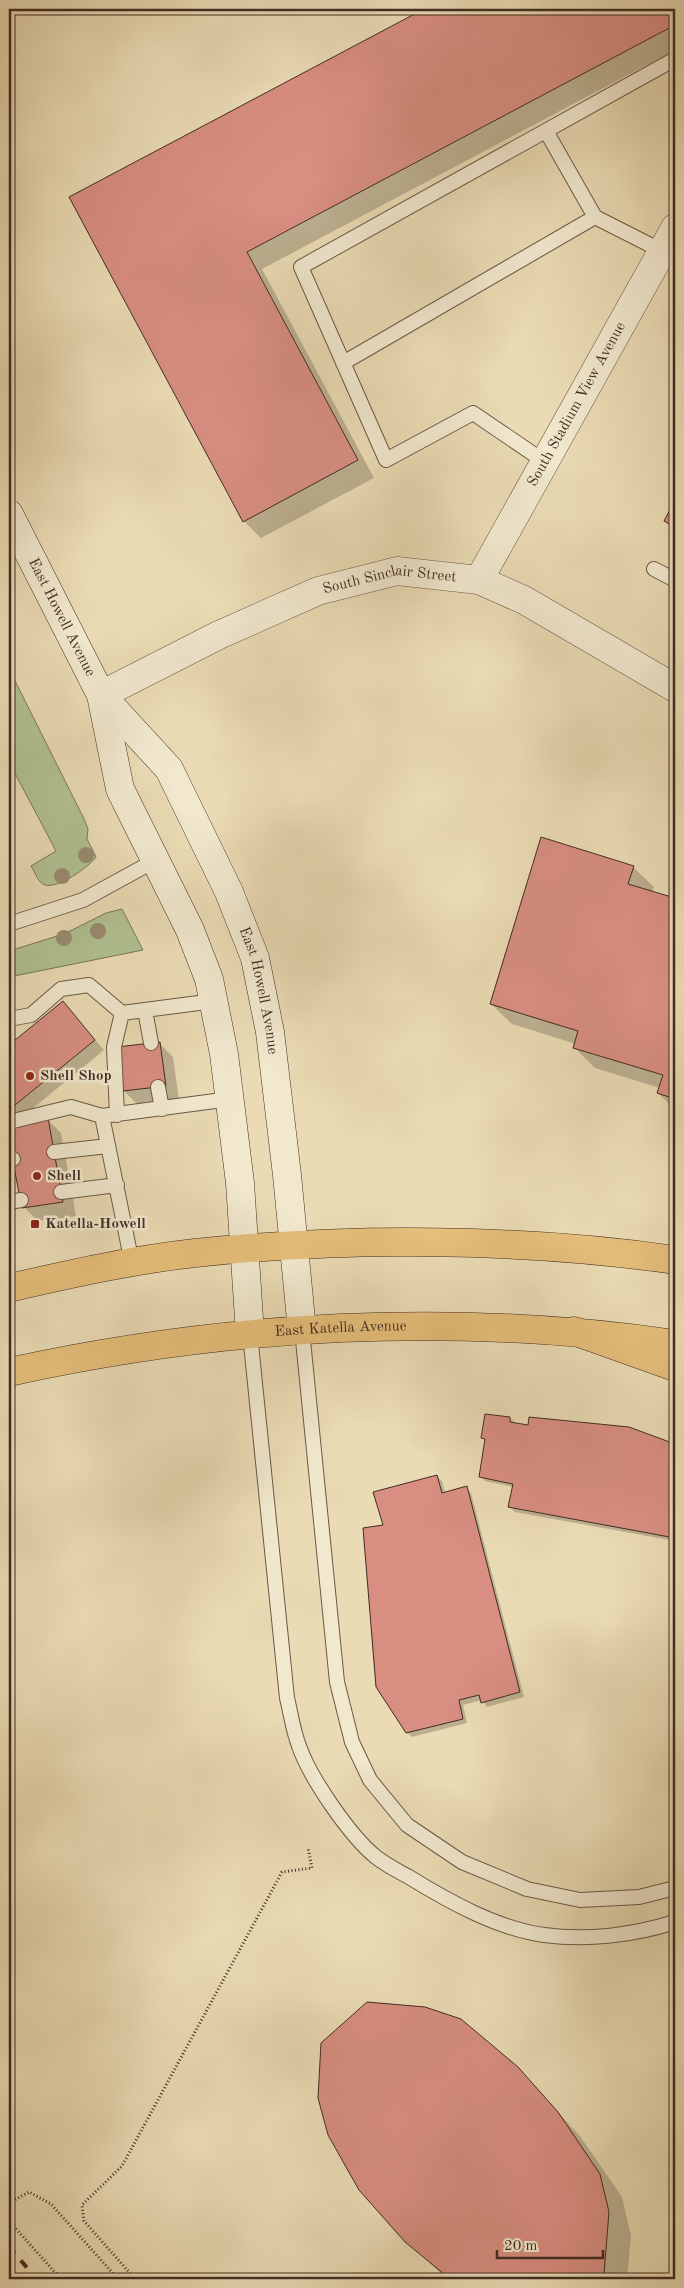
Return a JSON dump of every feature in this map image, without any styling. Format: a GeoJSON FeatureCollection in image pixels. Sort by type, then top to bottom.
{"type":"FeatureCollection","features":[{"type":"Feature","properties":{"kind":"main road"},"geometry":{"type":"LineString","coordinates":[[9,1288],[132,1263],[195,1253],[294,1246],[459,1243],[578,1249],[675,1260]]}},
{"type":"Feature","properties":{"kind":"main road","name":"East Katella Avenue"},"geometry":{"type":"LineString","coordinates":[[9,1372],[91,1354],[208,1338],[302,1330],[434,1326],[574,1331],[675,1344]]}},
{"type":"Feature","properties":{"kind":"main road"},"geometry":{"type":"LineString","coordinates":[[574,1331],[675,1367]]}},
{"type":"Feature","properties":{"kind":"street","name":"South Stadium View Avenue"},"geometry":{"type":"LineString","coordinates":[[479,580],[669,240]]}},
{"type":"Feature","properties":{"kind":"street","name":"East Howell Avenue"},"geometry":{"type":"LineString","coordinates":[[9,514],[101,695],[120,789],[190,930],[209,979],[230,1099],[245,1250],[250,1334]]}},
{"type":"Feature","properties":{"kind":"street","name":"South Sinclair Street"},"geometry":{"type":"LineString","coordinates":[[101,695],[219,635],[318,591],[397,571],[479,580],[524,600],[675,688]]}},
{"type":"Feature","properties":{"kind":"street","name":"East Howell Avenue"},"geometry":{"type":"LineString","coordinates":[[101,695],[169,769],[244,925],[255,958],[270,1032],[302,1330]]}},
{"type":"Feature","properties":{"kind":"lane"},"geometry":{"type":"LineString","coordinates":[[545,462],[473,413],[386,460],[301,267],[675,59]]}},
{"type":"Feature","properties":{"kind":"lane"},"geometry":{"type":"LineString","coordinates":[[546,131],[595,217],[669,240]]}},
{"type":"Feature","properties":{"kind":"lane"},"geometry":{"type":"LineString","coordinates":[[343,362],[595,217]]}},
{"type":"Feature","properties":{"kind":"lane"},"geometry":{"type":"LineString","coordinates":[[654,569],[675,580]]}},
{"type":"Feature","properties":{"kind":"lane"},"geometry":{"type":"LineString","coordinates":[[9,924],[83,900],[156,860]]}},
{"type":"Feature","properties":{"kind":"lane"},"geometry":{"type":"LineString","coordinates":[[9,1019],[31,1014],[61,989],[89,985],[122,1013],[214,1001]]}},
{"type":"Feature","properties":{"kind":"lane"},"geometry":{"type":"LineString","coordinates":[[145,1010],[151,1043]]}},
{"type":"Feature","properties":{"kind":"lane"},"geometry":{"type":"LineString","coordinates":[[117,1115],[114,1047],[122,1013]]}},
{"type":"Feature","properties":{"kind":"lane"},"geometry":{"type":"LineString","coordinates":[[158,1087],[162,1109]]}},
{"type":"Feature","properties":{"kind":"lane"},"geometry":{"type":"LineString","coordinates":[[9,1122],[71,1106],[102,1116],[230,1099]]}},
{"type":"Feature","properties":{"kind":"lane"},"geometry":{"type":"LineString","coordinates":[[102,1116],[132,1263]]}},
{"type":"Feature","properties":{"kind":"lane"},"geometry":{"type":"LineString","coordinates":[[54,1152],[108,1146]]}},
{"type":"Feature","properties":{"kind":"lane"},"geometry":{"type":"LineString","coordinates":[[61,1192],[117,1185]]}},
{"type":"Feature","properties":{"kind":"lane"},"geometry":{"type":"LineString","coordinates":[[302,1330],[337,1682],[352,1742],[370,1780],[407,1825],[462,1862],[527,1889],[580,1900],[639,1897],[675,1888]]}},
{"type":"Feature","properties":{"kind":"lane"},"geometry":{"type":"LineString","coordinates":[[250,1334],[287,1698],[299,1747],[325,1797],[356,1838],[376,1858],[444,1899],[494,1921],[543,1935],[593,1938],[675,1922]]}},
{"type":"Feature","properties":{"kind":"path"},"geometry":{"type":"LineString","coordinates":[[135,2279],[84,2221],[82,2205],[122,2166],[282,1872],[312,1868],[308,1848]]}},
{"type":"Feature","properties":{"kind":"path"},"geometry":{"type":"LineString","coordinates":[[9,2203],[29,2192],[51,2204],[118,2279]]}},
{"type":"Feature","properties":{"kind":"path"},"geometry":{"type":"LineString","coordinates":[[9,2221],[61,2279]]}},
{"type":"Feature","properties":{"kind":"green space"},"geometry":{"type":"Polygon","coordinates":[[[9,669],[84,819],[88,829],[87,839],[96,857],[73,876],[57,884],[45,885],[40,882],[31,866],[56,851],[9,762],[9,669]]]}},
{"type":"Feature","properties":{"kind":"green space"},"geometry":{"type":"Polygon","coordinates":[[[122,909],[143,950],[9,977],[9,951],[64,934],[106,913],[122,909]]]}},
{"type":"Feature","properties":{"kind":"building"},"geometry":{"type":"Polygon","coordinates":[[[424,9],[675,9],[675,25],[247,252],[358,460],[243,522],[69,197],[424,9]]]}},
{"type":"Feature","properties":{"kind":"building"},"geometry":{"type":"Polygon","coordinates":[[[675,500],[675,527],[664,521],[675,500]]]}},
{"type":"Feature","properties":{"kind":"building"},"geometry":{"type":"Polygon","coordinates":[[[541,837],[634,866],[628,884],[675,898],[675,1099],[657,1093],[663,1075],[573,1048],[578,1031],[490,1004],[541,837]]]}},
{"type":"Feature","properties":{"kind":"building","name":"Shell Shop"},"geometry":{"type":"Polygon","coordinates":[[[63,1001],[95,1040],[10,1109],[9,1045],[63,1001]]]}},
{"type":"Feature","properties":{"kind":"building"},"geometry":{"type":"Polygon","coordinates":[[[160,1042],[166,1086],[123,1091],[117,1047],[160,1042]]]}},
{"type":"Feature","properties":{"kind":"building","name":"Shell"},"geometry":{"type":"Polygon","coordinates":[[[48,1118],[63,1202],[22,1208],[9,1142],[9,1124],[48,1118]]]}},
{"type":"Feature","properties":{"kind":"building"},"geometry":{"type":"Polygon","coordinates":[[[485,1414],[510,1417],[510,1422],[528,1425],[529,1417],[629,1427],[675,1444],[675,1538],[508,1507],[513,1484],[479,1477],[485,1439],[481,1438],[485,1414]]]}},
{"type":"Feature","properties":{"kind":"building"},"geometry":{"type":"Polygon","coordinates":[[[437,1475],[442,1493],[467,1486],[520,1692],[481,1703],[479,1695],[459,1700],[463,1719],[406,1733],[376,1687],[363,1528],[383,1525],[373,1492],[437,1475]]]}},
{"type":"Feature","properties":{"kind":"building"},"geometry":{"type":"Polygon","coordinates":[[[367,2002],[425,2007],[461,2019],[518,2067],[558,2112],[600,2174],[609,2212],[604,2274],[598,2279],[450,2279],[405,2242],[359,2190],[328,2135],[318,2098],[321,2043],[367,2002]]]}},
{"type":"Feature","properties":{"kind":"railway"},"geometry":{"type":"LineString","coordinates":[[9,2247],[37,2279]]}},
{"type":"Feature","properties":{"kind":"place","name":"Shell Shop"},"geometry":{"type":"Point","coordinates":[30,1076]}},
{"type":"Feature","properties":{"kind":"place","name":"Shell"},"geometry":{"type":"Point","coordinates":[37,1176]}},
{"type":"Feature","properties":{"kind":"place","name":"Katella-Howell"},"geometry":{"type":"Point","coordinates":[35,1224]}}]}
